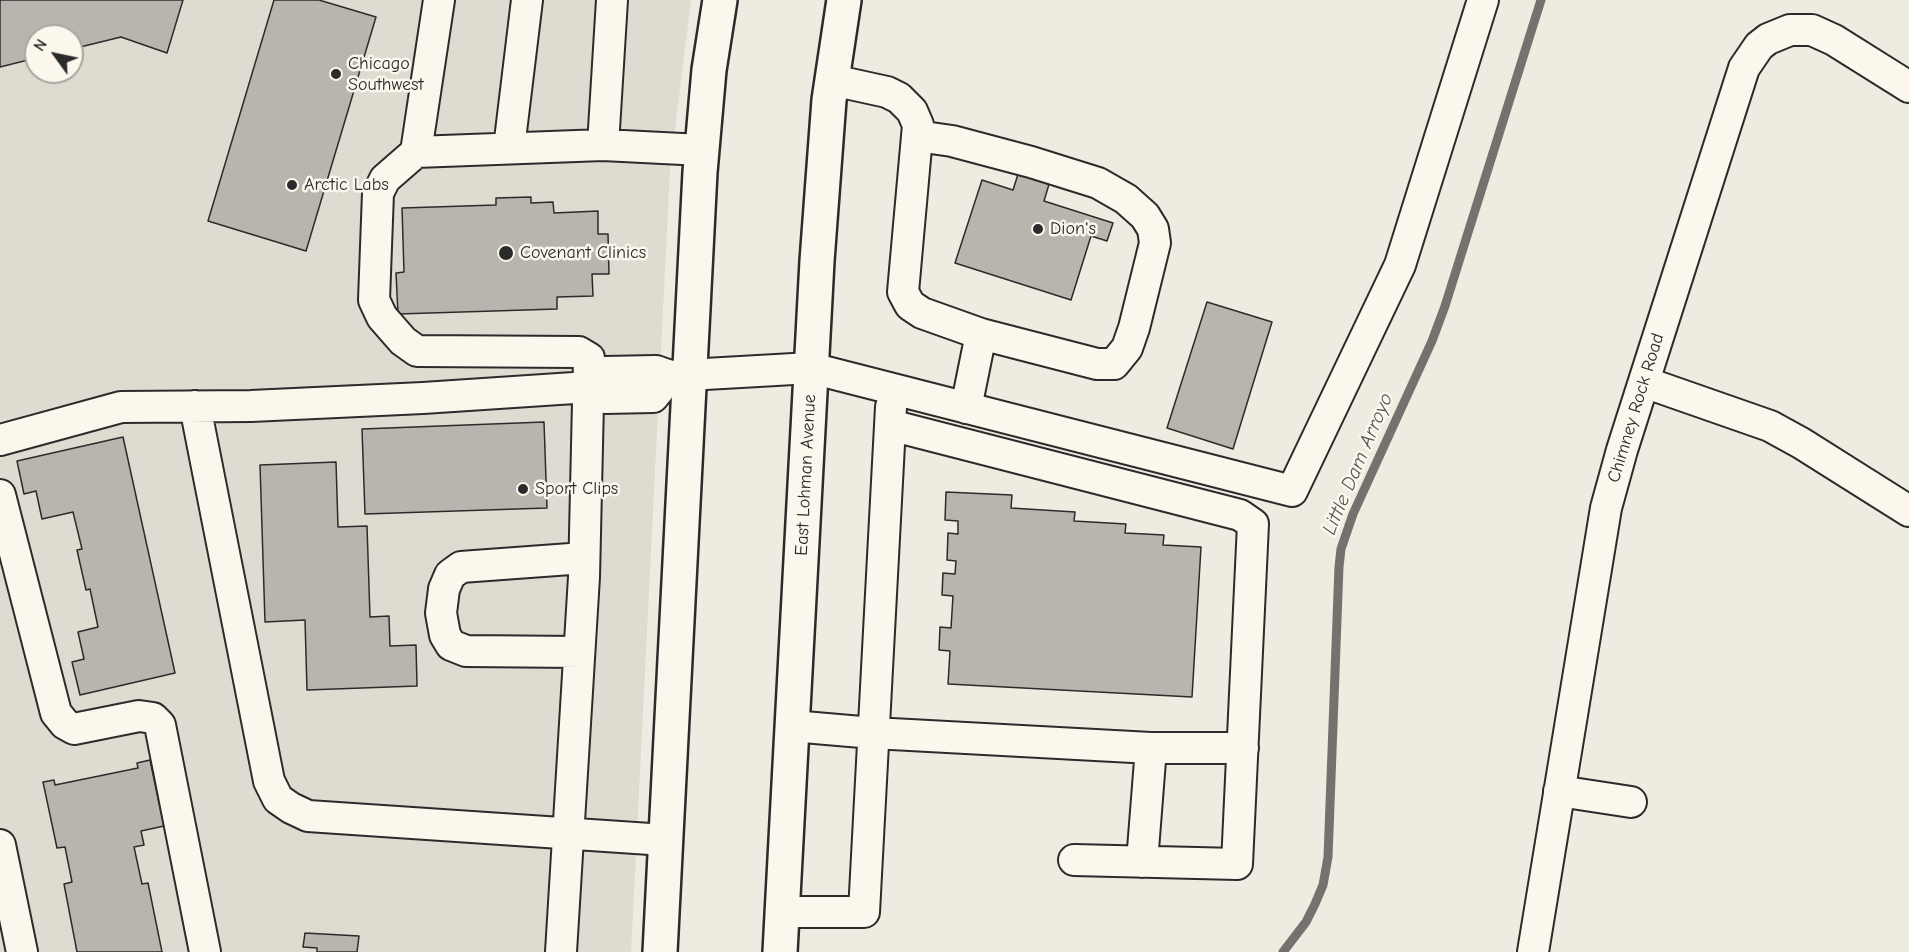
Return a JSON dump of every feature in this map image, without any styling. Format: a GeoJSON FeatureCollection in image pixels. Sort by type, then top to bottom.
{"type":"FeatureCollection","features":[{"type":"Feature","properties":{"kind":"main road"},"geometry":{"type":"LineString","coordinates":[[660,952],[679,376],[709,70],[720,0]]}},
{"type":"Feature","properties":{"kind":"main road","name":"East Lohman Avenue"},"geometry":{"type":"LineString","coordinates":[[780,952],[822,176],[832,80],[844,0]]}},
{"type":"Feature","properties":{"kind":"street"},"geometry":{"type":"LineString","coordinates":[[417,152],[439,0]]}},
{"type":"Feature","properties":{"kind":"street"},"geometry":{"type":"LineString","coordinates":[[509,148],[527,0]]}},
{"type":"Feature","properties":{"kind":"street"},"geometry":{"type":"LineString","coordinates":[[603,144],[612,0]]}},
{"type":"Feature","properties":{"kind":"street"},"geometry":{"type":"LineString","coordinates":[[0,440],[121,407],[251,406],[412,399],[589,387],[604,398],[653,397],[679,376],[811,368],[1292,492],[1400,265],[1483,0]]}},
{"type":"Feature","properties":{"kind":"street","name":"Chimney Rock Road"},"geometry":{"type":"LineString","coordinates":[[1533,952],[1602,529],[1614,478],[1739,80],[1750,57],[1759,46],[1779,33],[1790,30],[1812,30],[1834,40],[1909,87]]}},
{"type":"Feature","properties":{"kind":"street"},"geometry":{"type":"LineString","coordinates":[[832,80],[887,92],[912,111],[918,125],[917,136],[903,292],[910,305],[922,313],[981,334],[1097,364],[1114,364],[1127,348],[1134,328],[1155,243],[1153,229],[1145,216],[1126,199],[1098,183],[952,141],[917,136]]}},
{"type":"Feature","properties":{"kind":"street"},"geometry":{"type":"LineString","coordinates":[[561,952],[584,558],[589,358],[579,352],[417,351],[403,341],[382,317],[374,300],[378,193],[385,179],[417,152],[603,144],[702,150]]}},
{"type":"Feature","properties":{"kind":"street"},"geometry":{"type":"LineString","coordinates":[[966,408],[981,334]]}},
{"type":"Feature","properties":{"kind":"street"},"geometry":{"type":"LineString","coordinates":[[1644,382],[1770,426],[1909,511]]}},
{"type":"Feature","properties":{"kind":"street"},"geometry":{"type":"LineString","coordinates":[[783,912],[864,912],[892,389]]}},
{"type":"Feature","properties":{"kind":"street"},"geometry":{"type":"LineString","coordinates":[[195,406],[269,781],[278,799],[308,816],[665,840]]}},
{"type":"Feature","properties":{"kind":"street"},"geometry":{"type":"LineString","coordinates":[[890,425],[1240,515],[1253,524],[1238,864],[1074,860]]}},
{"type":"Feature","properties":{"kind":"street"},"geometry":{"type":"LineString","coordinates":[[0,495],[56,713],[65,724],[74,729],[139,716],[153,718],[160,725],[205,952]]}},
{"type":"Feature","properties":{"kind":"street"},"geometry":{"type":"LineString","coordinates":[[579,652],[466,651],[452,645],[445,635],[441,613],[444,590],[450,575],[461,567],[584,558]]}},
{"type":"Feature","properties":{"kind":"street"},"geometry":{"type":"LineString","coordinates":[[792,726],[873,733],[1151,748],[1243,748]]}},
{"type":"Feature","properties":{"kind":"street"},"geometry":{"type":"LineString","coordinates":[[1142,862],[1151,748]]}},
{"type":"Feature","properties":{"kind":"street"},"geometry":{"type":"LineString","coordinates":[[1559,790],[1630,802]]}},
{"type":"Feature","properties":{"kind":"street"},"geometry":{"type":"LineString","coordinates":[[0,845],[22,952]]}},
{"type":"Feature","properties":{"kind":"shaded area"},"geometry":{"type":"Polygon","coordinates":[[[0,0],[691,0],[670,171],[631,952],[0,952],[0,0]]]}},
{"type":"Feature","properties":{"kind":"building"},"geometry":{"type":"Polygon","coordinates":[[[0,0],[183,0],[167,53],[121,37],[84,46],[84,24],[24,24],[24,61],[0,67],[0,0]]]}},
{"type":"Feature","properties":{"kind":"building"},"geometry":{"type":"Polygon","coordinates":[[[274,0],[319,0],[376,17],[306,251],[208,221],[274,0]]]}},
{"type":"Feature","properties":{"kind":"building","name":"Dion's"},"geometry":{"type":"Polygon","coordinates":[[[1019,171],[1050,181],[1044,201],[1113,223],[1107,241],[1091,236],[1071,300],[955,263],[982,180],[1013,190],[1019,171]]]}},
{"type":"Feature","properties":{"kind":"building","name":"Covenant Clinics"},"geometry":{"type":"Polygon","coordinates":[[[531,197],[531,203],[553,202],[554,213],[598,211],[598,234],[608,234],[609,274],[592,274],[593,296],[557,297],[557,309],[398,314],[396,273],[404,272],[402,208],[496,205],[496,198],[531,197]]]}},
{"type":"Feature","properties":{"kind":"building"},"geometry":{"type":"Polygon","coordinates":[[[1207,302],[1272,322],[1233,449],[1167,428],[1207,302]]]}},
{"type":"Feature","properties":{"kind":"building"},"geometry":{"type":"Polygon","coordinates":[[[544,422],[547,508],[365,514],[362,429],[544,422]]]}},
{"type":"Feature","properties":{"kind":"building"},"geometry":{"type":"Polygon","coordinates":[[[123,437],[175,673],[80,695],[72,662],[84,659],[78,632],[98,627],[90,589],[86,590],[77,550],[82,549],[73,512],[42,519],[36,491],[24,494],[17,461],[123,437]]]}},
{"type":"Feature","properties":{"kind":"building"},"geometry":{"type":"Polygon","coordinates":[[[336,462],[338,527],[367,526],[370,617],[389,616],[390,646],[416,645],[417,686],[307,690],[305,620],[265,622],[260,465],[336,462]]]}},
{"type":"Feature","properties":{"kind":"building"},"geometry":{"type":"Polygon","coordinates":[[[946,492],[1012,495],[1011,508],[1075,512],[1074,521],[1126,524],[1125,533],[1164,535],[1163,545],[1201,547],[1192,697],[948,684],[950,651],[939,650],[940,627],[951,628],[953,596],[942,595],[943,573],[955,574],[956,561],[947,560],[948,533],[958,534],[958,521],[945,520],[946,492]]]}},
{"type":"Feature","properties":{"kind":"building"},"geometry":{"type":"Polygon","coordinates":[[[150,760],[164,826],[141,831],[144,845],[134,847],[142,884],[148,883],[162,952],[77,952],[64,884],[72,882],[65,847],[57,848],[43,782],[54,780],[55,785],[138,768],[137,763],[150,760]]]}},
{"type":"Feature","properties":{"kind":"building"},"geometry":{"type":"Polygon","coordinates":[[[305,933],[359,936],[357,952],[317,952],[317,948],[303,947],[305,933]]]}},
{"type":"Feature","properties":{"kind":"waterway","name":"Little Dam Arroyo"},"geometry":{"type":"LineString","coordinates":[[1283,952],[1306,922],[1315,904],[1323,885],[1328,857],[1341,549],[1353,514],[1432,341],[1445,306],[1541,0]]}},
{"type":"Feature","properties":{"kind":"place","name":"Chicago Southwest"},"geometry":{"type":"Point","coordinates":[336,74]}},
{"type":"Feature","properties":{"kind":"place","name":"Arctic Labs"},"geometry":{"type":"Point","coordinates":[292,185]}},
{"type":"Feature","properties":{"kind":"place","name":"Dion's"},"geometry":{"type":"Point","coordinates":[1038,229]}},
{"type":"Feature","properties":{"kind":"place","name":"Covenant Clinics"},"geometry":{"type":"Point","coordinates":[506,253]}},
{"type":"Feature","properties":{"kind":"place","name":"Sport Clips"},"geometry":{"type":"Point","coordinates":[523,489]}}]}
